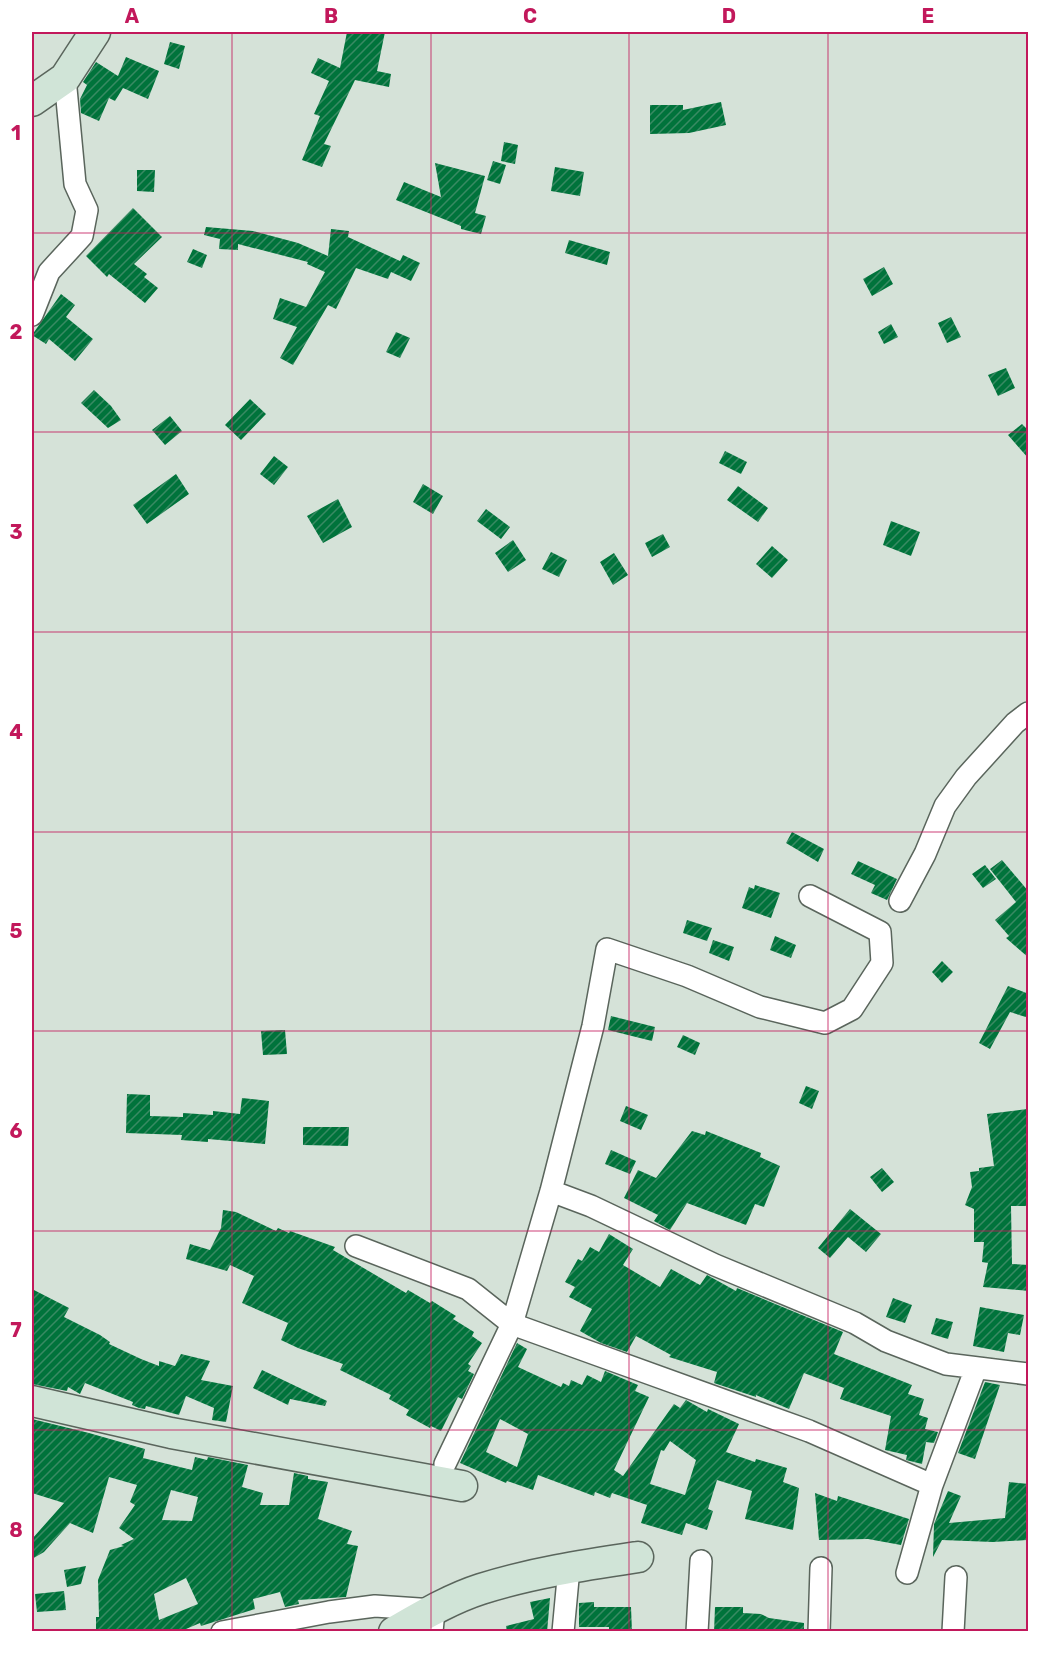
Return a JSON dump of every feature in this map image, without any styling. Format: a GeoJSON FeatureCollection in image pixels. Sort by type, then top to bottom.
{"type":"FeatureCollection","features":[{"type":"Feature","properties":{"kind":"street"},"geometry":{"type":"LineString","coordinates":[[32,101],[65,78],[95,32]]}},
{"type":"Feature","properties":{"kind":"street"},"geometry":{"type":"LineString","coordinates":[[32,315],[49,272],[82,236],[87,210],[75,184],[65,78]]}},
{"type":"Feature","properties":{"kind":"street"},"geometry":{"type":"LineString","coordinates":[[900,901],[925,854],[945,806],[966,777],[1015,723],[1029,713]]}},
{"type":"Feature","properties":{"kind":"street"},"geometry":{"type":"LineString","coordinates":[[32,1401],[171,1433],[453,1475],[512,1324],[551,1191],[593,1026],[608,949],[687,976],[760,1007],[825,1023],[852,1009],[882,963],[880,932],[810,896]]}},
{"type":"Feature","properties":{"kind":"street"},"geometry":{"type":"LineString","coordinates":[[551,1191],[591,1206],[715,1265],[855,1323],[886,1341],[946,1364],[1029,1374]]}},
{"type":"Feature","properties":{"kind":"street"},"geometry":{"type":"LineString","coordinates":[[356,1246],[468,1289],[512,1324],[809,1431],[932,1485]]}},
{"type":"Feature","properties":{"kind":"street"},"geometry":{"type":"LineString","coordinates":[[907,1574],[932,1485],[976,1368]]}},
{"type":"Feature","properties":{"kind":"street"},"geometry":{"type":"LineString","coordinates":[[394,1632],[433,1621],[480,1590],[569,1568],[638,1557]]}},
{"type":"Feature","properties":{"kind":"street"},"geometry":{"type":"LineString","coordinates":[[697,1632],[701,1561]]}},
{"type":"Feature","properties":{"kind":"street"},"geometry":{"type":"LineString","coordinates":[[563,1632],[569,1568]]}},
{"type":"Feature","properties":{"kind":"street"},"geometry":{"type":"LineString","coordinates":[[819,1632],[821,1568]]}},
{"type":"Feature","properties":{"kind":"street"},"geometry":{"type":"LineString","coordinates":[[954,1632],[956,1577]]}},
{"type":"Feature","properties":{"kind":"street"},"geometry":{"type":"LineString","coordinates":[[222,1632],[375,1606],[433,1621]]}},
{"type":"Feature","properties":{"kind":"building"},"geometry":{"type":"Polygon","coordinates":[[[347,32],[385,32],[377,71],[391,74],[389,87],[355,80],[324,144],[331,146],[322,167],[302,160],[320,116],[314,114],[329,81],[311,73],[318,58],[340,68],[347,32]]]}},
{"type":"Feature","properties":{"kind":"building"},"geometry":{"type":"Polygon","coordinates":[[[170,42],[185,46],[179,69],[164,64],[170,42]]]}},
{"type":"Feature","properties":{"kind":"building"},"geometry":{"type":"Polygon","coordinates":[[[126,57],[159,71],[148,99],[123,88],[115,101],[109,98],[99,121],[81,113],[80,99],[87,85],[83,82],[96,62],[118,76],[126,57]]]}},
{"type":"Feature","properties":{"kind":"building"},"geometry":{"type":"Polygon","coordinates":[[[721,102],[726,125],[689,133],[650,134],[650,105],[683,105],[683,110],[721,102]]]}},
{"type":"Feature","properties":{"kind":"building"},"geometry":{"type":"Polygon","coordinates":[[[504,142],[518,145],[515,164],[501,161],[504,142]]]}},
{"type":"Feature","properties":{"kind":"building"},"geometry":{"type":"Polygon","coordinates":[[[493,161],[506,165],[500,184],[487,180],[493,161]]]}},
{"type":"Feature","properties":{"kind":"building"},"geometry":{"type":"Polygon","coordinates":[[[435,163],[485,176],[475,213],[486,216],[481,234],[461,229],[461,226],[396,200],[404,182],[441,197],[435,163]]]}},
{"type":"Feature","properties":{"kind":"building"},"geometry":{"type":"Polygon","coordinates":[[[555,167],[584,172],[580,196],[551,191],[555,167]]]}},
{"type":"Feature","properties":{"kind":"building"},"geometry":{"type":"Polygon","coordinates":[[[137,170],[155,170],[154,192],[137,191],[137,170]]]}},
{"type":"Feature","properties":{"kind":"building"},"geometry":{"type":"Polygon","coordinates":[[[133,208],[162,237],[134,264],[147,274],[144,277],[158,288],[145,303],[109,274],[107,277],[86,256],[133,208]]]}},
{"type":"Feature","properties":{"kind":"building"},"geometry":{"type":"Polygon","coordinates":[[[206,227],[253,231],[298,243],[328,256],[331,229],[349,231],[348,237],[400,261],[403,255],[420,263],[411,281],[391,272],[388,279],[356,268],[336,309],[328,305],[293,365],[280,358],[297,327],[273,319],[280,298],[306,307],[325,272],[307,264],[308,262],[238,244],[238,250],[219,249],[220,239],[204,235],[206,227]]]}},
{"type":"Feature","properties":{"kind":"building"},"geometry":{"type":"Polygon","coordinates":[[[569,240],[610,252],[607,265],[565,253],[569,240]]]}},
{"type":"Feature","properties":{"kind":"building"},"geometry":{"type":"Polygon","coordinates":[[[193,249],[207,255],[202,268],[187,262],[193,249]]]}},
{"type":"Feature","properties":{"kind":"building"},"geometry":{"type":"Polygon","coordinates":[[[884,267],[893,284],[872,296],[863,279],[884,267]]]}},
{"type":"Feature","properties":{"kind":"building"},"geometry":{"type":"Polygon","coordinates":[[[61,294],[75,305],[66,317],[93,339],[75,361],[49,339],[46,344],[32,335],[61,294]]]}},
{"type":"Feature","properties":{"kind":"building"},"geometry":{"type":"Polygon","coordinates":[[[951,317],[961,337],[947,343],[938,323],[951,317]]]}},
{"type":"Feature","properties":{"kind":"building"},"geometry":{"type":"Polygon","coordinates":[[[891,324],[898,337],[884,344],[878,332],[891,324]]]}},
{"type":"Feature","properties":{"kind":"building"},"geometry":{"type":"Polygon","coordinates":[[[396,332],[410,338],[400,358],[386,352],[396,332]]]}},
{"type":"Feature","properties":{"kind":"building"},"geometry":{"type":"Polygon","coordinates":[[[1006,368],[1015,388],[998,396],[988,375],[1006,368]]]}},
{"type":"Feature","properties":{"kind":"building"},"geometry":{"type":"Polygon","coordinates":[[[94,390],[111,406],[121,420],[108,428],[81,403],[94,390]]]}},
{"type":"Feature","properties":{"kind":"building"},"geometry":{"type":"Polygon","coordinates":[[[250,399],[266,414],[241,440],[225,425],[250,399]]]}},
{"type":"Feature","properties":{"kind":"building"},"geometry":{"type":"Polygon","coordinates":[[[170,416],[182,431],[165,445],[152,430],[170,416]]]}},
{"type":"Feature","properties":{"kind":"building"},"geometry":{"type":"Polygon","coordinates":[[[1022,424],[1029,431],[1029,459],[1008,435],[1022,424]]]}},
{"type":"Feature","properties":{"kind":"building"},"geometry":{"type":"Polygon","coordinates":[[[725,451],[747,462],[741,474],[719,463],[725,451]]]}},
{"type":"Feature","properties":{"kind":"building"},"geometry":{"type":"Polygon","coordinates":[[[274,456],[288,467],[274,485],[260,474],[274,456]]]}},
{"type":"Feature","properties":{"kind":"building"},"geometry":{"type":"Polygon","coordinates":[[[176,474],[189,494],[147,524],[133,505],[176,474]]]}},
{"type":"Feature","properties":{"kind":"building"},"geometry":{"type":"Polygon","coordinates":[[[423,484],[443,496],[433,514],[413,502],[423,484]]]}},
{"type":"Feature","properties":{"kind":"building"},"geometry":{"type":"Polygon","coordinates":[[[738,486],[768,508],[758,522],[727,500],[738,486]]]}},
{"type":"Feature","properties":{"kind":"building"},"geometry":{"type":"Polygon","coordinates":[[[338,499],[352,527],[323,543],[307,516],[338,499]]]}},
{"type":"Feature","properties":{"kind":"building"},"geometry":{"type":"Polygon","coordinates":[[[486,509],[510,527],[501,539],[477,521],[486,509]]]}},
{"type":"Feature","properties":{"kind":"building"},"geometry":{"type":"Polygon","coordinates":[[[891,521],[920,532],[911,556],[883,545],[891,521]]]}},
{"type":"Feature","properties":{"kind":"building"},"geometry":{"type":"Polygon","coordinates":[[[663,534],[670,547],[652,557],[645,543],[663,534]]]}},
{"type":"Feature","properties":{"kind":"building"},"geometry":{"type":"Polygon","coordinates":[[[513,540],[526,560],[508,572],[495,553],[513,540]]]}},
{"type":"Feature","properties":{"kind":"building"},"geometry":{"type":"Polygon","coordinates":[[[772,546],[788,560],[772,578],[756,564],[772,546]]]}},
{"type":"Feature","properties":{"kind":"building"},"geometry":{"type":"Polygon","coordinates":[[[551,552],[567,560],[559,577],[542,569],[551,552]]]}},
{"type":"Feature","properties":{"kind":"building"},"geometry":{"type":"Polygon","coordinates":[[[614,553],[628,575],[613,585],[600,562],[614,553]]]}},
{"type":"Feature","properties":{"kind":"building"},"geometry":{"type":"Polygon","coordinates":[[[792,832],[824,849],[818,862],[786,843],[792,832]]]}},
{"type":"Feature","properties":{"kind":"building"},"geometry":{"type":"Polygon","coordinates":[[[1002,860],[1029,892],[1029,958],[1006,938],[1009,936],[995,920],[1016,902],[990,869],[1002,860]]]}},
{"type":"Feature","properties":{"kind":"building"},"geometry":{"type":"Polygon","coordinates":[[[858,861],[897,879],[887,900],[871,893],[875,885],[851,874],[858,861]]]}},
{"type":"Feature","properties":{"kind":"building"},"geometry":{"type":"Polygon","coordinates":[[[985,865],[996,879],[983,888],[972,874],[985,865]]]}},
{"type":"Feature","properties":{"kind":"building"},"geometry":{"type":"Polygon","coordinates":[[[755,885],[780,893],[771,918],[742,908],[749,887],[754,889],[755,885]]]}},
{"type":"Feature","properties":{"kind":"building"},"geometry":{"type":"Polygon","coordinates":[[[687,920],[712,928],[707,941],[683,933],[687,920]]]}},
{"type":"Feature","properties":{"kind":"building"},"geometry":{"type":"Polygon","coordinates":[[[775,936],[796,945],[791,958],[770,950],[775,936]]]}},
{"type":"Feature","properties":{"kind":"building"},"geometry":{"type":"Polygon","coordinates":[[[713,940],[734,947],[729,961],[709,953],[713,940]]]}},
{"type":"Feature","properties":{"kind":"building"},"geometry":{"type":"Polygon","coordinates":[[[942,961],[953,972],[942,983],[932,972],[942,961]]]}},
{"type":"Feature","properties":{"kind":"building"},"geometry":{"type":"Polygon","coordinates":[[[1008,986],[1029,994],[1029,1018],[1010,1012],[990,1049],[979,1043],[1008,986]]]}},
{"type":"Feature","properties":{"kind":"building"},"geometry":{"type":"Polygon","coordinates":[[[611,1016],[655,1027],[652,1041],[608,1030],[611,1016]]]}},
{"type":"Feature","properties":{"kind":"building"},"geometry":{"type":"Polygon","coordinates":[[[285,1030],[287,1054],[263,1055],[261,1031],[285,1030]]]}},
{"type":"Feature","properties":{"kind":"building"},"geometry":{"type":"Polygon","coordinates":[[[683,1035],[700,1043],[695,1055],[677,1047],[683,1035]]]}},
{"type":"Feature","properties":{"kind":"building"},"geometry":{"type":"Polygon","coordinates":[[[806,1086],[819,1091],[812,1109],[799,1103],[806,1086]]]}},
{"type":"Feature","properties":{"kind":"building"},"geometry":{"type":"Polygon","coordinates":[[[127,1094],[150,1095],[150,1116],[183,1117],[183,1113],[213,1115],[213,1111],[240,1114],[242,1098],[269,1101],[265,1144],[208,1139],[208,1142],[181,1140],[182,1135],[126,1133],[127,1094]]]}},
{"type":"Feature","properties":{"kind":"building"},"geometry":{"type":"Polygon","coordinates":[[[626,1106],[648,1115],[641,1130],[620,1121],[626,1106]]]}},
{"type":"Feature","properties":{"kind":"building"},"geometry":{"type":"Polygon","coordinates":[[[1027,1109],[1029,1206],[1011,1206],[1012,1264],[1029,1265],[1029,1291],[983,1287],[988,1263],[982,1262],[984,1242],[974,1242],[974,1209],[965,1205],[972,1187],[970,1172],[994,1166],[987,1114],[1027,1109]]]}},
{"type":"Feature","properties":{"kind":"building"},"geometry":{"type":"Polygon","coordinates":[[[303,1127],[349,1127],[348,1146],[303,1145],[303,1127]]]}},
{"type":"Feature","properties":{"kind":"building"},"geometry":{"type":"Polygon","coordinates":[[[692,1131],[705,1135],[706,1131],[761,1153],[760,1157],[780,1166],[764,1207],[755,1204],[746,1225],[687,1203],[670,1230],[654,1221],[658,1215],[624,1198],[638,1170],[656,1178],[692,1131]]]}},
{"type":"Feature","properties":{"kind":"building"},"geometry":{"type":"Polygon","coordinates":[[[611,1150],[636,1161],[630,1174],[605,1164],[611,1150]]]}},
{"type":"Feature","properties":{"kind":"building"},"geometry":{"type":"Polygon","coordinates":[[[882,1168],[894,1182],[882,1192],[870,1177],[882,1168]]]}},
{"type":"Feature","properties":{"kind":"building"},"geometry":{"type":"Polygon","coordinates":[[[850,1209],[881,1234],[866,1252],[848,1237],[830,1258],[818,1248],[850,1209]]]}},
{"type":"Feature","properties":{"kind":"building"},"geometry":{"type":"Polygon","coordinates":[[[223,1210],[236,1212],[276,1231],[278,1228],[289,1233],[290,1231],[335,1247],[333,1250],[406,1293],[408,1290],[430,1303],[432,1301],[456,1316],[453,1319],[474,1332],[472,1336],[482,1343],[468,1364],[471,1366],[468,1371],[474,1374],[462,1399],[458,1397],[441,1431],[431,1426],[430,1428],[406,1415],[409,1410],[389,1399],[391,1395],[340,1370],[343,1364],[281,1340],[288,1323],[242,1303],[254,1276],[230,1265],[227,1271],[186,1259],[190,1244],[210,1250],[221,1228],[223,1210]]]}},
{"type":"Feature","properties":{"kind":"building"},"geometry":{"type":"Polygon","coordinates":[[[609,1234],[633,1249],[623,1265],[660,1287],[671,1269],[700,1285],[707,1275],[736,1291],[737,1288],[843,1332],[834,1354],[912,1385],[908,1394],[924,1399],[919,1415],[928,1418],[925,1429],[938,1432],[934,1443],[926,1442],[922,1464],[906,1460],[907,1455],[885,1450],[891,1416],[840,1399],[844,1388],[804,1373],[789,1409],[756,1395],[756,1397],[714,1383],[717,1372],[669,1357],[671,1355],[636,1336],[627,1352],[601,1343],[580,1331],[592,1309],[569,1297],[575,1287],[565,1282],[578,1259],[582,1261],[590,1247],[599,1252],[609,1234]]]}},
{"type":"Feature","properties":{"kind":"building"},"geometry":{"type":"Polygon","coordinates":[[[32,1289],[69,1308],[64,1317],[100,1335],[110,1342],[109,1344],[141,1359],[159,1366],[159,1361],[175,1366],[181,1354],[210,1361],[201,1380],[233,1386],[226,1422],[212,1420],[214,1408],[186,1396],[179,1415],[146,1406],[145,1409],[139,1408],[132,1405],[133,1402],[85,1383],[80,1394],[68,1387],[67,1391],[32,1384],[32,1289]]]}},
{"type":"Feature","properties":{"kind":"building"},"geometry":{"type":"Polygon","coordinates":[[[893,1298],[912,1305],[905,1323],[886,1317],[893,1298]]]}},
{"type":"Feature","properties":{"kind":"building"},"geometry":{"type":"Polygon","coordinates":[[[980,1307],[1024,1315],[1020,1335],[1008,1333],[1004,1352],[973,1346],[980,1307]]]}},
{"type":"Feature","properties":{"kind":"building"},"geometry":{"type":"Polygon","coordinates":[[[936,1318],[953,1322],[948,1339],[931,1334],[936,1318]]]}},
{"type":"Feature","properties":{"kind":"building"},"geometry":{"type":"Polygon","coordinates":[[[517,1343],[527,1349],[518,1367],[561,1387],[563,1383],[569,1386],[571,1380],[582,1385],[587,1375],[601,1382],[605,1371],[638,1385],[635,1391],[649,1397],[614,1470],[623,1476],[674,1404],[680,1408],[686,1400],[707,1412],[708,1409],[739,1424],[726,1452],[755,1462],[756,1459],[787,1468],[783,1482],[799,1488],[793,1530],[745,1519],[752,1491],[717,1480],[708,1509],[713,1511],[707,1530],[686,1523],[682,1535],[641,1523],[647,1505],[612,1493],[610,1498],[595,1492],[594,1496],[538,1475],[533,1490],[507,1481],[506,1483],[460,1463],[517,1343]],[[500,1419],[486,1452],[517,1467],[528,1434],[500,1419]],[[670,1441],[664,1451],[661,1450],[650,1484],[685,1495],[696,1460],[670,1441]]]}},
{"type":"Feature","properties":{"kind":"building"},"geometry":{"type":"Polygon","coordinates":[[[262,1370],[327,1401],[325,1406],[290,1399],[288,1405],[253,1388],[262,1370]]]}},
{"type":"Feature","properties":{"kind":"building"},"geometry":{"type":"Polygon","coordinates":[[[985,1382],[1000,1385],[975,1459],[958,1453],[985,1382]]]}},
{"type":"Feature","properties":{"kind":"building"},"geometry":{"type":"Polygon","coordinates":[[[32,1419],[145,1449],[143,1458],[192,1470],[195,1457],[207,1460],[208,1457],[248,1465],[242,1487],[263,1493],[260,1505],[289,1505],[294,1473],[308,1476],[308,1479],[328,1482],[318,1519],[352,1531],[347,1544],[358,1546],[346,1597],[298,1600],[299,1604],[285,1607],[280,1592],[253,1599],[255,1609],[201,1626],[200,1623],[179,1632],[96,1632],[96,1617],[99,1617],[98,1580],[110,1550],[124,1546],[121,1545],[134,1539],[119,1528],[135,1505],[130,1502],[137,1485],[109,1477],[93,1533],[70,1523],[44,1552],[32,1559],[32,1539],[64,1503],[32,1493],[32,1419]],[[171,1490],[162,1520],[192,1521],[198,1497],[171,1490]],[[186,1578],[154,1594],[159,1620],[198,1604],[186,1578]]]}},
{"type":"Feature","properties":{"kind":"building"},"geometry":{"type":"Polygon","coordinates":[[[1009,1482],[1029,1484],[1027,1540],[993,1542],[942,1540],[933,1557],[934,1524],[948,1491],[961,1496],[949,1523],[1005,1518],[1009,1482]]]}},
{"type":"Feature","properties":{"kind":"building"},"geometry":{"type":"Polygon","coordinates":[[[815,1493],[837,1501],[838,1496],[909,1519],[901,1545],[868,1539],[819,1540],[815,1493]]]}},
{"type":"Feature","properties":{"kind":"building"},"geometry":{"type":"Polygon","coordinates":[[[86,1566],[81,1584],[67,1587],[64,1570],[86,1566]]]}},
{"type":"Feature","properties":{"kind":"building"},"geometry":{"type":"Polygon","coordinates":[[[64,1591],[66,1610],[37,1612],[35,1594],[64,1591]]]}},
{"type":"Feature","properties":{"kind":"building"},"geometry":{"type":"Polygon","coordinates":[[[550,1598],[547,1632],[507,1632],[506,1626],[534,1619],[530,1602],[550,1598]]]}},
{"type":"Feature","properties":{"kind":"building"},"geometry":{"type":"Polygon","coordinates":[[[594,1602],[594,1607],[631,1607],[632,1632],[609,1632],[609,1627],[579,1627],[579,1603],[594,1602]]]}},
{"type":"Feature","properties":{"kind":"building"},"geometry":{"type":"Polygon","coordinates":[[[715,1607],[743,1607],[743,1613],[761,1614],[769,1618],[804,1623],[804,1632],[743,1630],[743,1632],[714,1632],[715,1607]]]}}]}
